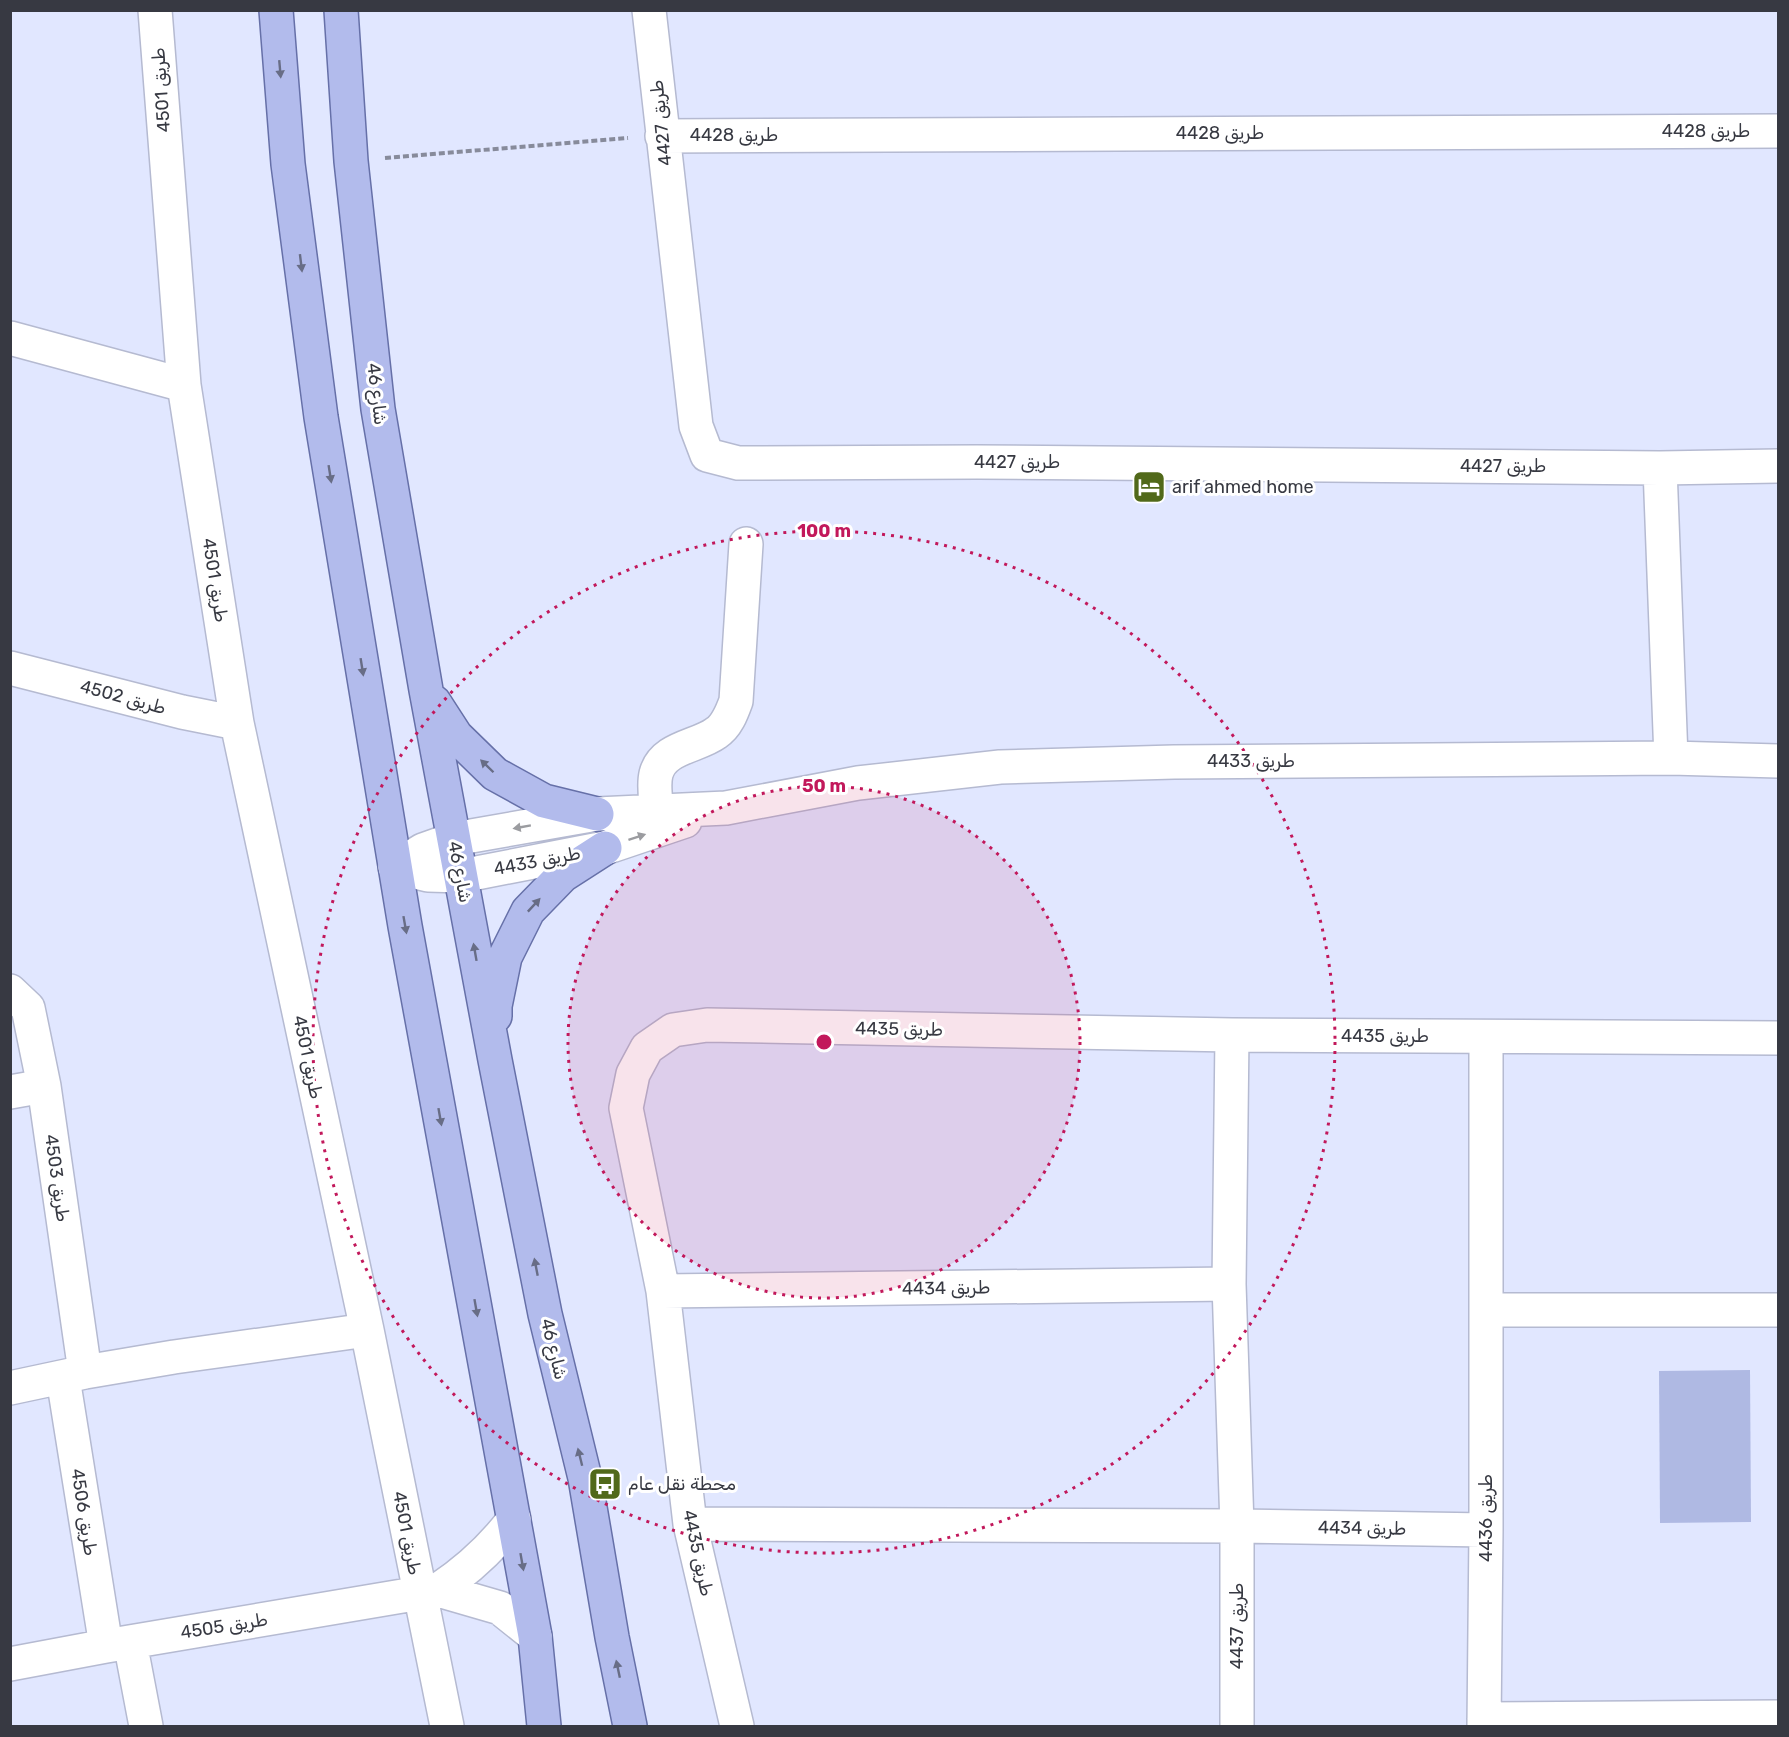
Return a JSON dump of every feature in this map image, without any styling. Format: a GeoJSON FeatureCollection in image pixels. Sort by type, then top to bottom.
{"type":"FeatureCollection","features":[{"type":"Feature","properties":{"kind":"main road"},"geometry":{"type":"LineString","coordinates":[[276,10],[288,164],[321,417],[395,867],[535,1635],[544,1726]]}},
{"type":"Feature","properties":{"kind":"main road","name":"شارع 46"},"geometry":{"type":"LineString","coordinates":[[341,10],[351,161],[378,409],[426,690],[495,1060],[545,1314],[585,1478],[612,1637],[630,1726]]}},
{"type":"Feature","properties":{"kind":"main road"},"geometry":{"type":"LineString","coordinates":[[426,690],[456,736],[495,774],[543,801],[597,814]]}},
{"type":"Feature","properties":{"kind":"main road"},"geometry":{"type":"LineString","coordinates":[[495,1060],[495,1006],[505,957],[528,911],[563,875],[605,848]]}},
{"type":"Feature","properties":{"kind":"street","name":"طريق 4501"},"geometry":{"type":"LineString","coordinates":[[155,10],[184,385],[237,723],[367,1329],[429,1592],[447,1726]]}},
{"type":"Feature","properties":{"kind":"street","name":"طريق 4427"},"geometry":{"type":"LineString","coordinates":[[649,10],[696,426],[706,455],[738,463],[989,462],[1660,468],[1779,466]]}},
{"type":"Feature","properties":{"kind":"street","name":"طريق 4428"},"geometry":{"type":"LineString","coordinates":[[662,136],[1779,130]]}},
{"type":"Feature","properties":{"kind":"street"},"geometry":{"type":"LineString","coordinates":[[10,338],[184,385]]}},
{"type":"Feature","properties":{"kind":"street"},"geometry":{"type":"LineString","coordinates":[[1660,468],[1671,758]]}},
{"type":"Feature","properties":{"kind":"street"},"geometry":{"type":"LineString","coordinates":[[657,812],[654,786],[660,765],[666,757],[682,748],[717,733],[731,714],[736,701],[746,544]]}},
{"type":"Feature","properties":{"kind":"street","name":"طريق 4502"},"geometry":{"type":"LineString","coordinates":[[10,668],[182,712],[237,723]]}},
{"type":"Feature","properties":{"kind":"street","name":"طريق 4433"},"geometry":{"type":"LineString","coordinates":[[395,867],[423,850],[454,839],[597,814],[726,808],[858,783],[1000,767],[1174,762],[1671,758],[1779,761]]}},
{"type":"Feature","properties":{"kind":"street","name":"طريق 4433"},"geometry":{"type":"LineString","coordinates":[[395,867],[428,875],[461,876],[605,848],[726,808]]}},
{"type":"Feature","properties":{"kind":"street","name":"طريق 4503"},"geometry":{"type":"LineString","coordinates":[[10,991],[28,1008],[44,1086],[74,1375]]}},
{"type":"Feature","properties":{"kind":"street","name":"طريق 4435"},"geometry":{"type":"LineString","coordinates":[[737,1726],[690,1524],[663,1291],[626,1108],[633,1074],[647,1048],[673,1030],[707,1025],[1232,1035],[1779,1038]]}},
{"type":"Feature","properties":{"kind":"street"},"geometry":{"type":"LineString","coordinates":[[1232,1035],[1229,1284],[1237,1526]]}},
{"type":"Feature","properties":{"kind":"street","name":"طريق 4436"},"geometry":{"type":"LineString","coordinates":[[1484,1723],[1486,1037]]}},
{"type":"Feature","properties":{"kind":"street"},"geometry":{"type":"LineString","coordinates":[[10,1092],[44,1086]]}},
{"type":"Feature","properties":{"kind":"street","name":"طريق 4434"},"geometry":{"type":"LineString","coordinates":[[663,1291],[1229,1284]]}},
{"type":"Feature","properties":{"kind":"street"},"geometry":{"type":"LineString","coordinates":[[1486,1310],[1779,1310]]}},
{"type":"Feature","properties":{"kind":"street"},"geometry":{"type":"LineString","coordinates":[[10,1388],[174,1357],[367,1329]]}},
{"type":"Feature","properties":{"kind":"street","name":"طريق 4506"},"geometry":{"type":"LineString","coordinates":[[74,1375],[118,1644],[146,1726]]}},
{"type":"Feature","properties":{"kind":"street","name":"طريق 4505"},"geometry":{"type":"LineString","coordinates":[[10,1664],[429,1592],[465,1572],[498,1541],[514,1519]]}},
{"type":"Feature","properties":{"kind":"street","name":"طريق 4434"},"geometry":{"type":"LineString","coordinates":[[690,1524],[1237,1526],[1486,1530]]}},
{"type":"Feature","properties":{"kind":"street","name":"طريق 4437"},"geometry":{"type":"LineString","coordinates":[[1237,1526],[1237,1726]]}},
{"type":"Feature","properties":{"kind":"street","name":"طريق 4505"},"geometry":{"type":"LineString","coordinates":[[429,1592],[500,1608],[535,1635]]}},
{"type":"Feature","properties":{"kind":"street"},"geometry":{"type":"LineString","coordinates":[[1484,1723],[1779,1717]]}},
{"type":"Feature","properties":{"kind":"path"},"geometry":{"type":"LineString","coordinates":[[351,161],[662,136]]}},
{"type":"Feature","properties":{"kind":"shaded area"},"geometry":{"type":"Polygon","coordinates":[[[1750,1370],[1751,1522],[1660,1523],[1659,1371],[1750,1370]]]}},
{"type":"Feature","properties":{"kind":"place","name":"arif ahmed home"},"geometry":{"type":"Point","coordinates":[1149,487]}},
{"type":"Feature","properties":{"kind":"place","name":"محطة نقل عام"},"geometry":{"type":"Point","coordinates":[605,1484]}}]}
